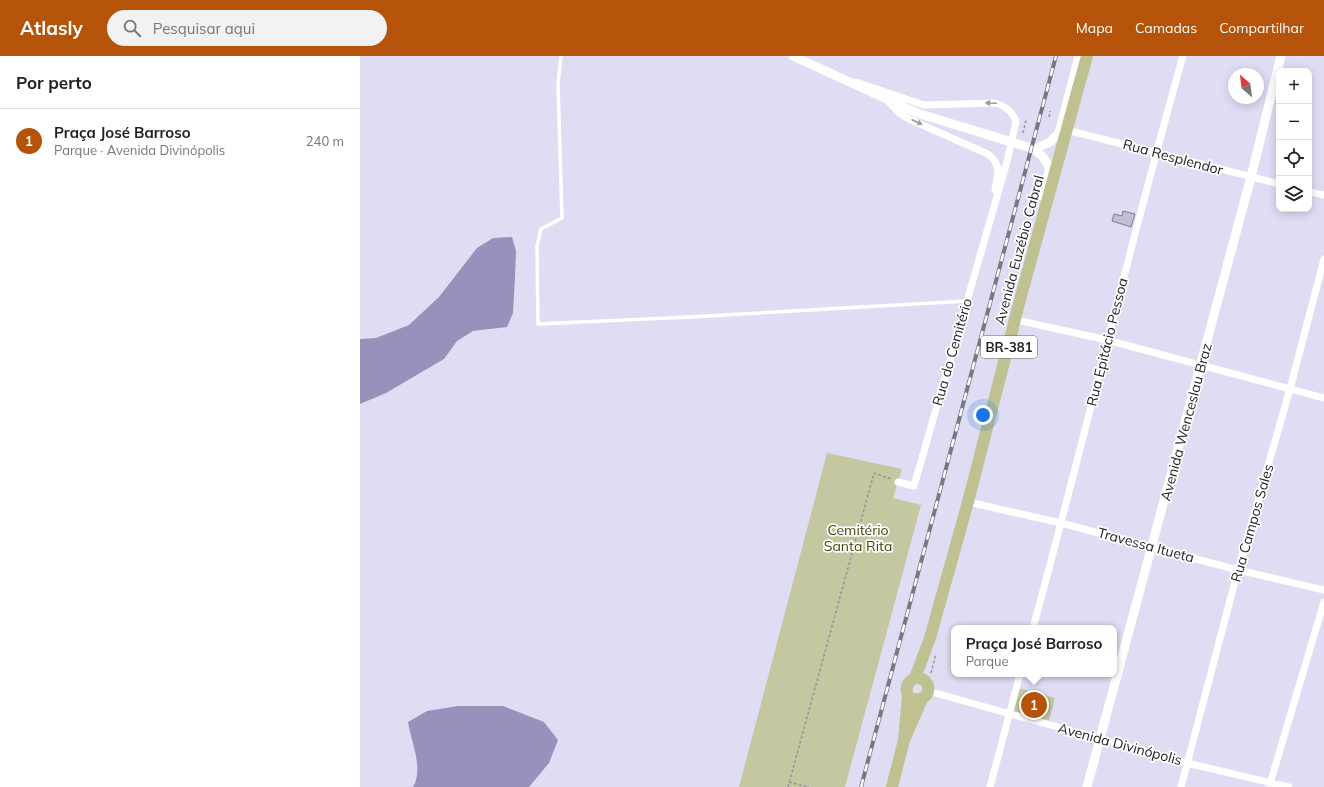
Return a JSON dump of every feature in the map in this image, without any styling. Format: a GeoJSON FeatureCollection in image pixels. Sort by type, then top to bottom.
{"type":"FeatureCollection","features":[{"type":"Feature","properties":{"kind":"main road","name":"Avenida Euzébio Cabral"},"geometry":{"type":"LineString","coordinates":[[892,787],[904,740],[923,687],[930,638],[968,502],[1021,296],[1087,56]]}},
{"type":"Feature","properties":{"kind":"main road","name":"Avenida Euzébio Cabral"},"geometry":{"type":"LineString","coordinates":[[904,740],[908,696],[906,689],[907,685],[909,682],[923,687]]}},
{"type":"Feature","properties":{"kind":"main road"},"geometry":{"type":"LineString","coordinates":[[908,696],[914,700],[923,687]]}},
{"type":"Feature","properties":{"kind":"street"},"geometry":{"type":"LineString","coordinates":[[793,56],[917,113],[1034,149],[1043,157],[1050,168],[1024,263],[1021,296]]}},
{"type":"Feature","properties":{"kind":"street"},"geometry":{"type":"LineString","coordinates":[[1034,149],[1050,142],[1059,133],[1079,56]]}},
{"type":"Feature","properties":{"kind":"street","name":"Rua Epitácio Pessoa"},"geometry":{"type":"LineString","coordinates":[[1034,625],[1156,152],[1183,56]]}},
{"type":"Feature","properties":{"kind":"street","name":"Avenida Wenceslau Braz"},"geometry":{"type":"LineString","coordinates":[[1087,787],[1251,177],[1281,56]]}},
{"type":"Feature","properties":{"kind":"street","name":"Rua do Cemitério"},"geometry":{"type":"LineString","coordinates":[[841,78],[867,85],[924,105],[1001,104],[1010,110],[1015,117],[1016,126],[1006,165],[914,486],[898,482]]}},
{"type":"Feature","properties":{"kind":"street","name":"Rua do Cemitério"},"geometry":{"type":"LineString","coordinates":[[886,100],[899,113],[911,120],[988,154],[995,160],[998,172],[995,189],[995,202]]}},
{"type":"Feature","properties":{"kind":"street","name":"Rua Resplendor"},"geometry":{"type":"LineString","coordinates":[[1067,130],[1276,183]]}},
{"type":"Feature","properties":{"kind":"street"},"geometry":{"type":"LineString","coordinates":[[1312,193],[1324,195]]}},
{"type":"Feature","properties":{"kind":"street","name":"Rua Campos Sales"},"geometry":{"type":"LineString","coordinates":[[1181,787],[1238,570],[1290,388],[1324,259]]}},
{"type":"Feature","properties":{"kind":"street"},"geometry":{"type":"LineString","coordinates":[[1016,320],[1107,340],[1324,398]]}},
{"type":"Feature","properties":{"kind":"street","name":"Travessa Itueta"},"geometry":{"type":"LineString","coordinates":[[968,502],[1061,523],[1153,546],[1238,570],[1324,590]]}},
{"type":"Feature","properties":{"kind":"street"},"geometry":{"type":"LineString","coordinates":[[1270,784],[1324,602]]}},
{"type":"Feature","properties":{"kind":"street"},"geometry":{"type":"LineString","coordinates":[[990,787],[1019,677]]}},
{"type":"Feature","properties":{"kind":"street","name":"Avenida Divinópolis"},"geometry":{"type":"LineString","coordinates":[[923,687],[1009,714],[1101,738],[1187,763],[1270,784],[1289,787]]}},
{"type":"Feature","properties":{"kind":"lane"},"geometry":{"type":"LineString","coordinates":[[561,56],[558,84],[562,218],[541,229],[537,246],[538,324],[967,301]]}},
{"type":"Feature","properties":{"kind":"path"},"geometry":{"type":"LineString","coordinates":[[1048,117],[1050,111]]}},
{"type":"Feature","properties":{"kind":"path"},"geometry":{"type":"LineString","coordinates":[[1023,133],[1026,120]]}},
{"type":"Feature","properties":{"kind":"path"},"geometry":{"type":"LineString","coordinates":[[788,787],[874,473],[898,482]]}},
{"type":"Feature","properties":{"kind":"path"},"geometry":{"type":"LineString","coordinates":[[789,782],[809,787]]}},
{"type":"Feature","properties":{"kind":"green space","name":"Cemitério Santa Rita"},"geometry":{"type":"Polygon","coordinates":[[[827,453],[902,469],[893,498],[921,505],[845,787],[739,787],[827,453]]]}},
{"type":"Feature","properties":{"kind":"green space"},"geometry":{"type":"Polygon","coordinates":[[[1018,688],[1055,698],[1049,721],[1012,711],[1018,688]]]}},
{"type":"Feature","properties":{"kind":"shaded area"},"geometry":{"type":"Polygon","coordinates":[[[512,237],[516,251],[513,313],[507,327],[473,331],[457,341],[444,359],[386,393],[360,404],[360,339],[376,338],[409,325],[439,297],[477,248],[493,238],[512,237]]]}},
{"type":"Feature","properties":{"kind":"shaded area"},"geometry":{"type":"Polygon","coordinates":[[[458,706],[503,706],[544,722],[558,740],[549,763],[529,787],[413,787],[416,780],[417,763],[408,722],[427,711],[458,706]]]}},
{"type":"Feature","properties":{"kind":"building"},"geometry":{"type":"Polygon","coordinates":[[[1123,211],[1135,214],[1131,227],[1112,221],[1114,214],[1122,216],[1123,211]]]}},
{"type":"Feature","properties":{"kind":"railway"},"geometry":{"type":"LineString","coordinates":[[861,787],[1056,56]]}},
{"type":"Feature","properties":{"kind":"place","name":"Praça José Barroso"},"geometry":{"type":"Point","coordinates":[1034,705]}}]}
